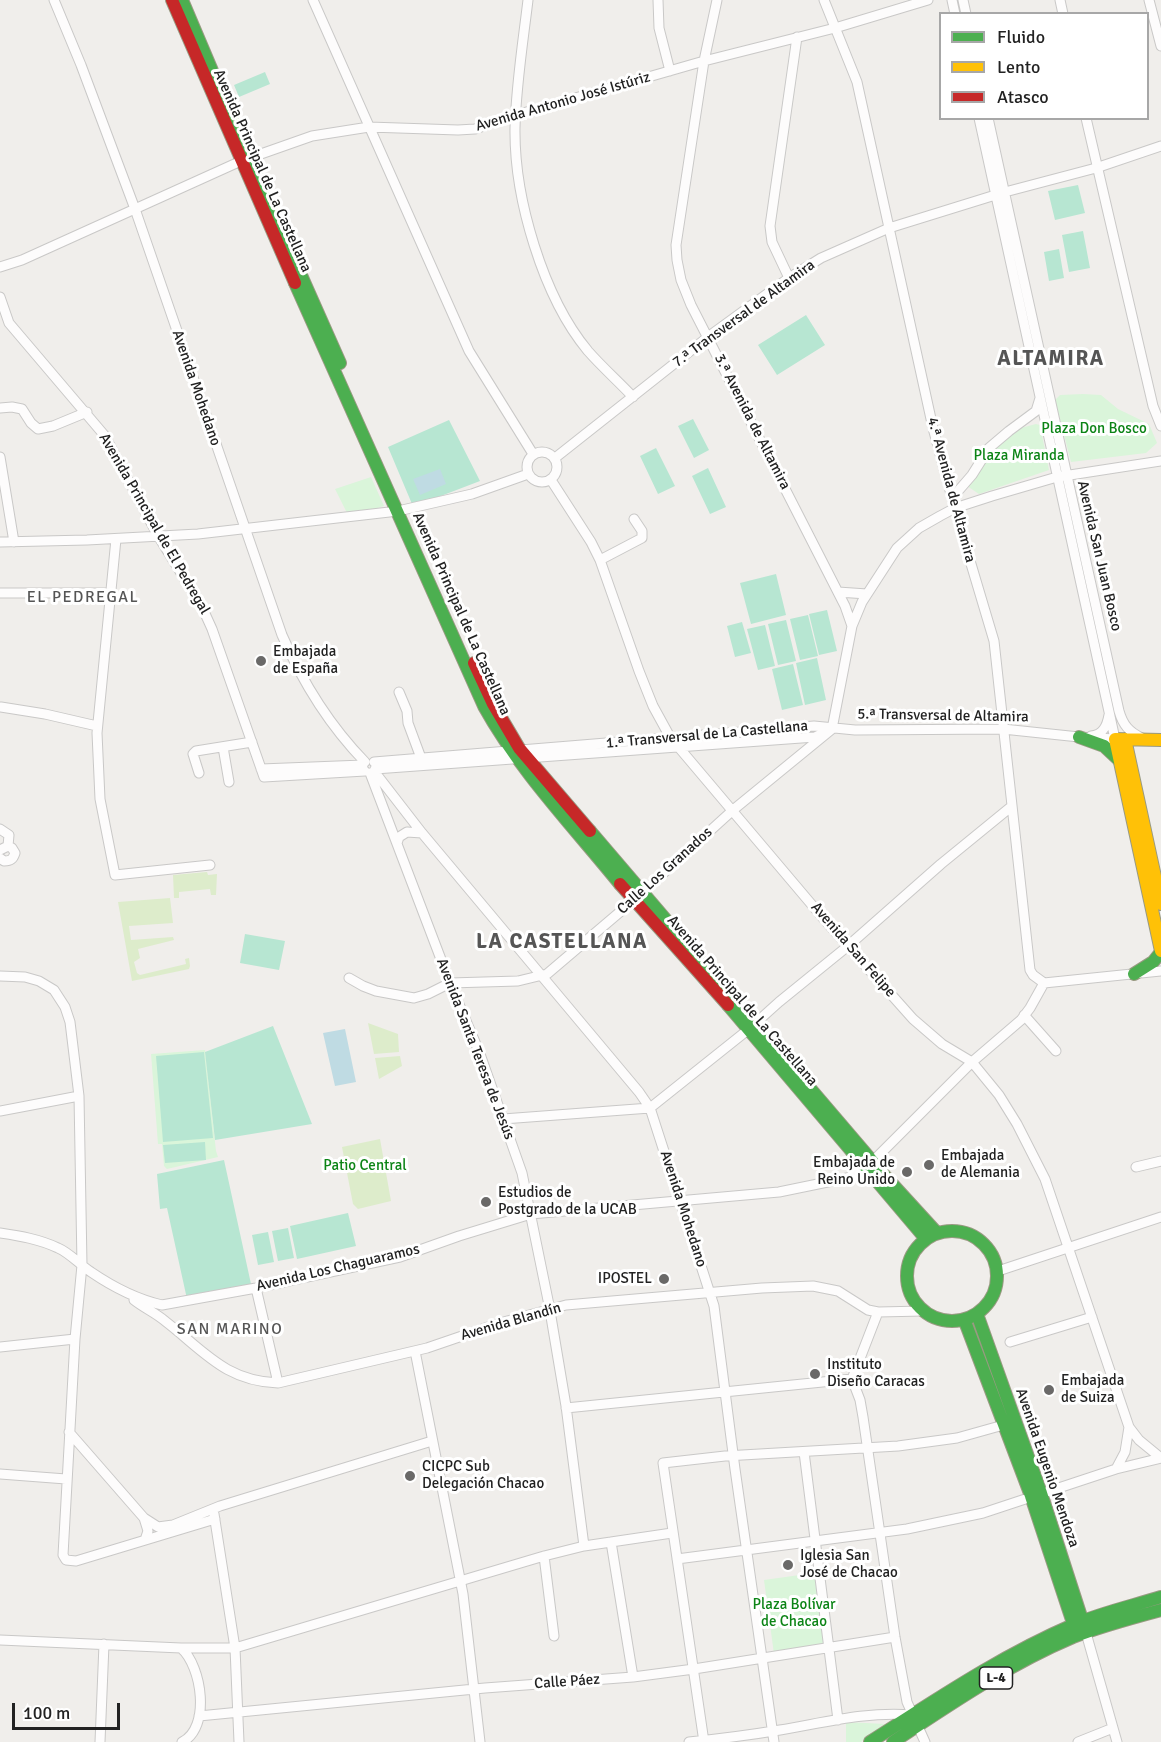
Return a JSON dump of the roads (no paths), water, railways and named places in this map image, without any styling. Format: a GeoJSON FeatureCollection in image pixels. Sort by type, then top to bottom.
{"type":"FeatureCollection","features":[{"type":"Feature","properties":{"kind":"street","name":"Avenida Mohedano"},"geometry":{"type":"LineString","coordinates":[[54,0],[85,75],[135,209],[244,527],[295,667],[333,724],[650,1108],[711,1292],[760,1658],[774,1742]]}},
{"type":"Feature","properties":{"kind":"street","name":"Avenida Principal de La Castellana"},"geometry":{"type":"LineString","coordinates":[[172,0],[401,510],[484,706],[519,754],[638,896],[932,1236]]}},
{"type":"Feature","properties":{"kind":"street","name":"Avenida Principal de La Castellana"},"geometry":{"type":"LineString","coordinates":[[182,0],[245,160]]}},
{"type":"Feature","properties":{"kind":"street"},"geometry":{"type":"LineString","coordinates":[[313,0],[469,351],[533,454]]}},
{"type":"Feature","properties":{"kind":"street"},"geometry":{"type":"LineString","coordinates":[[528,0],[516,115],[516,162],[533,240],[559,307],[588,351],[633,397]]}},
{"type":"Feature","properties":{"kind":"street"},"geometry":{"type":"LineString","coordinates":[[658,0],[659,28],[670,71]]}},
{"type":"Feature","properties":{"kind":"street","name":"3.ª Avenida de Altamira"},"geometry":{"type":"LineString","coordinates":[[717,0],[704,61],[678,221],[676,245],[681,280],[838,592],[852,626]]}},
{"type":"Feature","properties":{"kind":"street","name":"4.ª Avenida de Altamira"},"geometry":{"type":"LineString","coordinates":[[824,0],[857,82],[933,428],[994,641],[1029,970],[1044,983]]}},
{"type":"Feature","properties":{"kind":"street","name":"Avenida Antonio José Istúriz"},"geometry":{"type":"LineString","coordinates":[[0,267],[22,260],[245,160],[312,136],[369,126],[466,130],[704,61],[835,28],[928,0]]}},
{"type":"Feature","properties":{"kind":"street"},"geometry":{"type":"LineString","coordinates":[[1149,0],[1161,46]]}},
{"type":"Feature","properties":{"kind":"street"},"geometry":{"type":"LineString","coordinates":[[789,278],[772,242],[770,226],[797,37]]}},
{"type":"Feature","properties":{"kind":"street","name":"Avenida San Juan Bosco"},"geometry":{"type":"LineString","coordinates":[[980,120],[1001,193],[1110,712],[1118,735],[1161,904]]}},
{"type":"Feature","properties":{"kind":"street","name":"Avenida San Juan Bosco"},"geometry":{"type":"LineString","coordinates":[[988,120],[1040,396],[1062,476],[1121,720],[1131,732],[1156,740]]}},
{"type":"Feature","properties":{"kind":"street"},"geometry":{"type":"LineString","coordinates":[[1086,120],[1154,406],[1161,426]]}},
{"type":"Feature","properties":{"kind":"street","name":"7.ª Transversal de Altamira"},"geometry":{"type":"LineString","coordinates":[[555,459],[708,337],[789,278],[821,258],[889,228],[1001,193],[1096,168],[1161,146]]}},
{"type":"Feature","properties":{"kind":"street","name":"Avenida Principal de El Pedregal"},"geometry":{"type":"LineString","coordinates":[[0,297],[9,323],[87,412],[105,436],[158,536],[202,607],[263,773]]}},
{"type":"Feature","properties":{"kind":"street"},"geometry":{"type":"LineString","coordinates":[[952,498],[972,475],[989,448],[1036,411],[1040,396]]}},
{"type":"Feature","properties":{"kind":"street"},"geometry":{"type":"LineString","coordinates":[[0,408],[12,406],[22,410],[38,429],[53,426],[87,412]]}},
{"type":"Feature","properties":{"kind":"street"},"geometry":{"type":"LineString","coordinates":[[545,452],[555,459],[558,468],[551,480],[540,482],[533,480],[528,474],[527,463],[533,454],[545,452]]}},
{"type":"Feature","properties":{"kind":"street"},"geometry":{"type":"LineString","coordinates":[[0,456],[2,495],[14,542]]}},
{"type":"Feature","properties":{"kind":"street"},"geometry":{"type":"LineString","coordinates":[[832,729],[852,626],[858,610],[897,549],[919,528],[955,508],[1062,476],[1161,461]]}},
{"type":"Feature","properties":{"kind":"street"},"geometry":{"type":"LineString","coordinates":[[0,542],[158,536],[401,510],[472,494],[528,474]]}},
{"type":"Feature","properties":{"kind":"street","name":"Avenida San Felipe"},"geometry":{"type":"LineString","coordinates":[[551,480],[600,560],[653,706],[677,747],[848,946],[926,1031],[942,1044],[972,1062],[999,1095],[1046,1179],[1130,1427],[1139,1440],[1161,1458]]}},
{"type":"Feature","properties":{"kind":"street"},"geometry":{"type":"LineString","coordinates":[[600,560],[642,538],[642,531],[634,519]]}},
{"type":"Feature","properties":{"kind":"street"},"geometry":{"type":"LineString","coordinates":[[116,539],[97,726],[100,799],[115,875],[210,865]]}},
{"type":"Feature","properties":{"kind":"street"},"geometry":{"type":"LineString","coordinates":[[838,592],[867,594]]}},
{"type":"Feature","properties":{"kind":"street"},"geometry":{"type":"LineString","coordinates":[[0,593],[110,593]]}},
{"type":"Feature","properties":{"kind":"street"},"geometry":{"type":"LineString","coordinates":[[399,692],[421,758]]}},
{"type":"Feature","properties":{"kind":"street"},"geometry":{"type":"LineString","coordinates":[[1,707],[97,726]]}},
{"type":"Feature","properties":{"kind":"street"},"geometry":{"type":"LineString","coordinates":[[1079,737],[1101,733],[1108,723],[1110,712]]}},
{"type":"Feature","properties":{"kind":"street","name":"1.ª Transversal de La Castellana"},"geometry":{"type":"LineString","coordinates":[[263,773],[369,768],[670,737],[814,726],[832,729]]}},
{"type":"Feature","properties":{"kind":"street","name":"5.ª Transversal de Altamira"},"geometry":{"type":"LineString","coordinates":[[832,729],[1003,729],[1079,737],[1118,735],[1156,740]]}},
{"type":"Feature","properties":{"kind":"street","name":"1.ª Transversal de La Castellana"},"geometry":{"type":"LineString","coordinates":[[369,768],[421,758],[677,747],[783,739],[815,736],[832,729]]}},
{"type":"Feature","properties":{"kind":"street","name":"Calle Los Granados"},"geometry":{"type":"LineString","coordinates":[[350,978],[376,991],[414,998],[450,983],[518,981],[540,976],[553,970],[733,810],[832,729]]}},
{"type":"Feature","properties":{"kind":"street"},"geometry":{"type":"LineString","coordinates":[[1079,737],[1104,746],[1125,762],[1134,748],[1156,740]]}},
{"type":"Feature","properties":{"kind":"street"},"geometry":{"type":"LineString","coordinates":[[783,739],[797,748],[797,759]]}},
{"type":"Feature","properties":{"kind":"street"},"geometry":{"type":"LineString","coordinates":[[199,773],[193,754],[196,751],[252,742]]}},
{"type":"Feature","properties":{"kind":"street"},"geometry":{"type":"LineString","coordinates":[[223,747],[229,782]]}},
{"type":"Feature","properties":{"kind":"street","name":"Avenida San Juan Bosco"},"geometry":{"type":"LineString","coordinates":[[1125,762],[1161,951]]}},
{"type":"Feature","properties":{"kind":"street","name":"Avenida Santa Teresa de Jesús"},"geometry":{"type":"LineString","coordinates":[[369,768],[450,983],[480,1054],[522,1173],[566,1407],[584,1546]]}},
{"type":"Feature","properties":{"kind":"street"},"geometry":{"type":"LineString","coordinates":[[503,1119],[650,1108],[848,946],[940,864],[1012,806]]}},
{"type":"Feature","properties":{"kind":"street"},"geometry":{"type":"LineString","coordinates":[[0,829],[9,835],[4,848],[12,848],[15,853],[14,858],[9,861],[0,858]]}},
{"type":"Feature","properties":{"kind":"street"},"geometry":{"type":"LineString","coordinates":[[397,843],[399,837],[407,832],[422,833]]}},
{"type":"Feature","properties":{"kind":"street"},"geometry":{"type":"LineString","coordinates":[[1134,974],[1153,962],[1161,951]]}},
{"type":"Feature","properties":{"kind":"street"},"geometry":{"type":"LineString","coordinates":[[1044,983],[1161,971]]}},
{"type":"Feature","properties":{"kind":"street"},"geometry":{"type":"LineString","coordinates":[[0,976],[32,979],[54,990],[65,1007],[70,1022],[79,1096],[82,1265],[62,1549],[66,1560],[76,1561],[215,1519]]}},
{"type":"Feature","properties":{"kind":"street","name":"Avenida Los Chaguaramos"},"geometry":{"type":"LineString","coordinates":[[125,1292],[162,1305],[256,1288],[400,1257],[531,1214],[779,1192],[847,1178],[860,1173],[870,1164],[972,1062],[1024,1016],[1044,983]]}},
{"type":"Feature","properties":{"kind":"street"},"geometry":{"type":"LineString","coordinates":[[1024,1016],[1056,1051]]}},
{"type":"Feature","properties":{"kind":"street"},"geometry":{"type":"LineString","coordinates":[[0,1111],[79,1096]]}},
{"type":"Feature","properties":{"kind":"street"},"geometry":{"type":"LineString","coordinates":[[1136,1167],[1161,1161]]}},
{"type":"Feature","properties":{"kind":"street"},"geometry":{"type":"LineString","coordinates":[[998,1271],[1161,1217]]}},
{"type":"Feature","properties":{"kind":"street"},"geometry":{"type":"LineString","coordinates":[[958,1231],[977,1238],[991,1252],[998,1271],[995,1292],[977,1314],[964,1319],[943,1320],[924,1311],[911,1295],[907,1274],[912,1255],[932,1236],[958,1231]]}},
{"type":"Feature","properties":{"kind":"street"},"geometry":{"type":"LineString","coordinates":[[0,1233],[24,1236],[60,1248],[125,1292]]}},
{"type":"Feature","properties":{"kind":"street","name":"Avenida Blandín"},"geometry":{"type":"LineString","coordinates":[[125,1292],[140,1305],[164,1319],[223,1368],[247,1379],[278,1383],[415,1351],[566,1305],[772,1287],[828,1287],[868,1310],[878,1312],[924,1311]]}},
{"type":"Feature","properties":{"kind":"street"},"geometry":{"type":"LineString","coordinates":[[256,1288],[278,1383]]}},
{"type":"Feature","properties":{"kind":"street"},"geometry":{"type":"LineString","coordinates":[[162,1305],[164,1319]]}},
{"type":"Feature","properties":{"kind":"street"},"geometry":{"type":"LineString","coordinates":[[878,1312],[852,1379],[860,1400],[895,1637],[907,1702],[925,1742]]}},
{"type":"Feature","properties":{"kind":"street","name":"Avenida Eugenio Mendoza"},"geometry":{"type":"LineString","coordinates":[[977,1314],[1010,1423],[1080,1629]]}},
{"type":"Feature","properties":{"kind":"street"},"geometry":{"type":"LineString","coordinates":[[1010,1342],[1092,1317]]}},
{"type":"Feature","properties":{"kind":"street","name":"Avenida Eugenio Mendoza"},"geometry":{"type":"LineString","coordinates":[[964,1319],[1010,1423]]}},
{"type":"Feature","properties":{"kind":"street"},"geometry":{"type":"LineString","coordinates":[[0,1347],[75,1339]]}},
{"type":"Feature","properties":{"kind":"street"},"geometry":{"type":"LineString","coordinates":[[415,1351],[460,1581],[480,1742]]}},
{"type":"Feature","properties":{"kind":"street"},"geometry":{"type":"LineString","coordinates":[[566,1407],[852,1379]]}},
{"type":"Feature","properties":{"kind":"street"},"geometry":{"type":"LineString","coordinates":[[704,1741],[663,1462],[733,1455],[898,1446],[942,1440],[1010,1423]]}},
{"type":"Feature","properties":{"kind":"street"},"geometry":{"type":"LineString","coordinates":[[1116,1469],[1125,1452],[1130,1427]]}},
{"type":"Feature","properties":{"kind":"street"},"geometry":{"type":"LineString","coordinates":[[69,1432],[144,1518],[154,1526],[161,1527],[432,1441]]}},
{"type":"Feature","properties":{"kind":"street"},"geometry":{"type":"LineString","coordinates":[[804,1452],[838,1720]]}},
{"type":"Feature","properties":{"kind":"street"},"geometry":{"type":"LineString","coordinates":[[677,1559],[880,1532],[982,1513],[1116,1469],[1161,1458]]}},
{"type":"Feature","properties":{"kind":"street"},"geometry":{"type":"LineString","coordinates":[[0,1474],[66,1479]]}},
{"type":"Feature","properties":{"kind":"street"},"geometry":{"type":"LineString","coordinates":[[213,1509],[235,1648],[239,1742]]}},
{"type":"Feature","properties":{"kind":"street"},"geometry":{"type":"LineString","coordinates":[[144,1518],[148,1531],[145,1540]]}},
{"type":"Feature","properties":{"kind":"street"},"geometry":{"type":"LineString","coordinates":[[0,1640],[181,1648],[235,1648],[544,1556],[584,1546],[672,1533]]}},
{"type":"Feature","properties":{"kind":"street"},"geometry":{"type":"LineString","coordinates":[[611,1542],[633,1677]]}},
{"type":"Feature","properties":{"kind":"street"},"geometry":{"type":"LineString","coordinates":[[544,1556],[554,1636]]}},
{"type":"Feature","properties":{"kind":"street","name":"L-4"},"geometry":{"type":"LineString","coordinates":[[870,1742],[1061,1643],[1080,1629],[1161,1597]]}},
{"type":"Feature","properties":{"kind":"street","name":"L-4"},"geometry":{"type":"LineString","coordinates":[[1080,1629],[1161,1610]]}},
{"type":"Feature","properties":{"kind":"street"},"geometry":{"type":"LineString","coordinates":[[1080,1629],[1117,1742]]}},
{"type":"Feature","properties":{"kind":"street","name":"Calle Páez"},"geometry":{"type":"LineString","coordinates":[[199,1716],[474,1689],[633,1677],[895,1637]]}},
{"type":"Feature","properties":{"kind":"street"},"geometry":{"type":"LineString","coordinates":[[100,1742],[104,1644]]}},
{"type":"Feature","properties":{"kind":"street"},"geometry":{"type":"LineString","coordinates":[[181,1648],[192,1662],[197,1675],[200,1696],[199,1716],[190,1736],[182,1742]]}},
{"type":"Feature","properties":{"kind":"street"},"geometry":{"type":"LineString","coordinates":[[689,1742],[893,1713],[914,1720]]}},
{"type":"Feature","properties":{"kind":"street","name":"L-4"},"geometry":{"type":"LineString","coordinates":[[893,1742],[914,1720]]}},
{"type":"Feature","properties":{"kind":"street"},"geometry":{"type":"LineString","coordinates":[[1078,1742],[1113,1728]]}},
{"type":"Feature","properties":{"kind":"water"},"geometry":{"type":"Polygon","coordinates":[[[440,469],[446,484],[420,495],[413,479],[440,469]]]}},
{"type":"Feature","properties":{"kind":"water"},"geometry":{"type":"Polygon","coordinates":[[[345,1029],[356,1082],[335,1086],[323,1033],[345,1029]]]}},
{"type":"Feature","properties":{"kind":"place","name":"Embajada de España"},"geometry":{"type":"Point","coordinates":[261,661]}},
{"type":"Feature","properties":{"kind":"place","name":"Embajada de Alemania"},"geometry":{"type":"Point","coordinates":[929,1165]}},
{"type":"Feature","properties":{"kind":"place","name":"Embajada de Reino Unido"},"geometry":{"type":"Point","coordinates":[907,1172]}},
{"type":"Feature","properties":{"kind":"place","name":"Estudios de Postgrado de la UCAB"},"geometry":{"type":"Point","coordinates":[486,1202]}},
{"type":"Feature","properties":{"kind":"place","name":"IPOSTEL"},"geometry":{"type":"Point","coordinates":[664,1279]}},
{"type":"Feature","properties":{"kind":"place","name":"Instituto Diseño Caracas"},"geometry":{"type":"Point","coordinates":[815,1374]}},
{"type":"Feature","properties":{"kind":"place","name":"Embajada de Suiza"},"geometry":{"type":"Point","coordinates":[1049,1390]}},
{"type":"Feature","properties":{"kind":"place","name":"CICPC Sub Delegación Chacao"},"geometry":{"type":"Point","coordinates":[410,1476]}},
{"type":"Feature","properties":{"kind":"place","name":"Iglesia San José de Chacao"},"geometry":{"type":"Point","coordinates":[788,1565]}},
{"type":"Feature","properties":{"kind":"district","name":"ALTAMIRA"},"geometry":{"type":"Point","coordinates":[1051,359]}},
{"type":"Feature","properties":{"kind":"district","name":"EL PEDREGAL"},"geometry":{"type":"Point","coordinates":[83,598]}},
{"type":"Feature","properties":{"kind":"district","name":"LA CASTELLANA"},"geometry":{"type":"Point","coordinates":[562,942]}},
{"type":"Feature","properties":{"kind":"district","name":"SAN MARINO"},"geometry":{"type":"Point","coordinates":[230,1330]}},
{"type":"Feature","properties":{"kind":"park label","name":"Plaza Don Bosco"},"geometry":{"type":"Point","coordinates":[1094,429]}},
{"type":"Feature","properties":{"kind":"park label","name":"Plaza Miranda"},"geometry":{"type":"Point","coordinates":[1019,456]}},
{"type":"Feature","properties":{"kind":"park label","name":"Patio Central"},"geometry":{"type":"Point","coordinates":[365,1166]}},
{"type":"Feature","properties":{"kind":"park label","name":"Plaza Bolívar de Chacao"},"geometry":{"type":"Point","coordinates":[794,1614]}}]}
